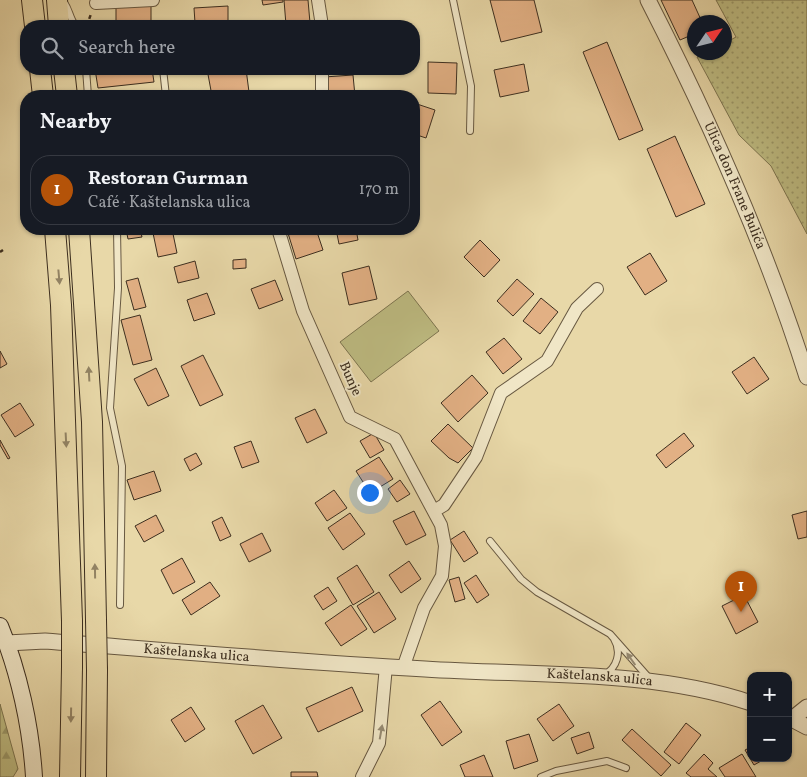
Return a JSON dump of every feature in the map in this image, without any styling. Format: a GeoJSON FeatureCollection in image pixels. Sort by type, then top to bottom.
{"type":"FeatureCollection","features":[{"type":"Feature","properties":{"kind":"highway"},"geometry":{"type":"LineString","coordinates":[[32,0],[34,20]]}},
{"type":"Feature","properties":{"kind":"highway"},"geometry":{"type":"LineString","coordinates":[[56,0],[58,20]]}},
{"type":"Feature","properties":{"kind":"highway"},"geometry":{"type":"LineString","coordinates":[[41,75],[42,90]]}},
{"type":"Feature","properties":{"kind":"highway"},"geometry":{"type":"LineString","coordinates":[[65,75],[66,90]]}},
{"type":"Feature","properties":{"kind":"highway"},"geometry":{"type":"LineString","coordinates":[[55,235],[61,305],[72,621],[70,777]]}},
{"type":"Feature","properties":{"kind":"highway"},"geometry":{"type":"LineString","coordinates":[[79,235],[92,422],[97,670],[96,777]]}},
{"type":"Feature","properties":{"kind":"main road"},"geometry":{"type":"LineString","coordinates":[[0,626],[7,643],[27,724],[34,777]]}},
{"type":"Feature","properties":{"kind":"street"},"geometry":{"type":"LineString","coordinates":[[96,3],[153,0]]}},
{"type":"Feature","properties":{"kind":"street"},"geometry":{"type":"LineString","coordinates":[[318,0],[321,20]]}},
{"type":"Feature","properties":{"kind":"street","name":"Ulica don Frane Bulića"},"geometry":{"type":"LineString","coordinates":[[648,0],[730,174],[779,298],[807,377]]}},
{"type":"Feature","properties":{"kind":"street"},"geometry":{"type":"LineString","coordinates":[[322,75],[322,90]]}},
{"type":"Feature","properties":{"kind":"street","name":"Bunje"},"geometry":{"type":"LineString","coordinates":[[280,235],[303,311],[350,417],[395,439],[441,525],[445,546],[442,576],[424,608],[402,668]]}},
{"type":"Feature","properties":{"kind":"street"},"geometry":{"type":"LineString","coordinates":[[434,511],[444,505],[476,457],[501,393],[547,361],[577,308],[597,289]]}},
{"type":"Feature","properties":{"kind":"street","name":"Kaštelanska ulica"},"geometry":{"type":"LineString","coordinates":[[7,643],[45,642],[402,668],[655,682],[717,693],[747,702]]}},
{"type":"Feature","properties":{"kind":"street"},"geometry":{"type":"LineString","coordinates":[[362,777],[379,743],[386,666]]}},
{"type":"Feature","properties":{"kind":"street"},"geometry":{"type":"LineString","coordinates":[[792,717],[807,707]]}},
{"type":"Feature","properties":{"kind":"street"},"geometry":{"type":"LineString","coordinates":[[792,719],[807,727]]}},
{"type":"Feature","properties":{"kind":"lane"},"geometry":{"type":"LineString","coordinates":[[61,0],[68,7],[71,20]]}},
{"type":"Feature","properties":{"kind":"lane"},"geometry":{"type":"LineString","coordinates":[[453,0],[471,86],[470,131]]}},
{"type":"Feature","properties":{"kind":"lane"},"geometry":{"type":"LineString","coordinates":[[86,75],[88,90]]}},
{"type":"Feature","properties":{"kind":"lane"},"geometry":{"type":"LineString","coordinates":[[164,75],[165,90]]}},
{"type":"Feature","properties":{"kind":"lane"},"geometry":{"type":"LineString","coordinates":[[117,235],[118,288],[110,408],[122,466],[120,605]]}},
{"type":"Feature","properties":{"kind":"lane"},"geometry":{"type":"LineString","coordinates":[[490,541],[521,580],[537,592],[610,634],[620,643],[641,672],[655,682]]}},
{"type":"Feature","properties":{"kind":"lane"},"geometry":{"type":"LineString","coordinates":[[599,678],[608,673],[617,658],[618,650],[610,634]]}},
{"type":"Feature","properties":{"kind":"lane"},"geometry":{"type":"LineString","coordinates":[[542,777],[607,761],[626,768]]}},
{"type":"Feature","properties":{"kind":"green space"},"geometry":{"type":"Polygon","coordinates":[[[716,0],[807,0],[807,234],[771,166],[739,135],[699,60],[732,60],[732,39],[736,37],[732,30],[732,15],[724,15],[716,0]]]}},
{"type":"Feature","properties":{"kind":"green space"},"geometry":{"type":"Polygon","coordinates":[[[408,291],[439,331],[371,382],[340,342],[408,291]]]}},
{"type":"Feature","properties":{"kind":"green space"},"geometry":{"type":"Polygon","coordinates":[[[0,704],[18,769],[13,777],[0,777],[0,704]]]}},
{"type":"Feature","properties":{"kind":"building"},"geometry":{"type":"Polygon","coordinates":[[[262,0],[283,0],[283,2],[263,5],[262,0]]]}},
{"type":"Feature","properties":{"kind":"building"},"geometry":{"type":"Polygon","coordinates":[[[284,0],[308,0],[310,20],[286,20],[284,0]]]}},
{"type":"Feature","properties":{"kind":"building"},"geometry":{"type":"Polygon","coordinates":[[[490,0],[534,0],[542,32],[501,42],[490,0]]]}},
{"type":"Feature","properties":{"kind":"building"},"geometry":{"type":"Polygon","coordinates":[[[661,0],[692,0],[699,15],[687,15],[687,37],[680,40],[661,0]]]}},
{"type":"Feature","properties":{"kind":"building"},"geometry":{"type":"Polygon","coordinates":[[[116,2],[151,2],[151,20],[116,20],[116,2]]]}},
{"type":"Feature","properties":{"kind":"building"},"geometry":{"type":"Polygon","coordinates":[[[228,6],[228,20],[195,20],[194,8],[228,6]]]}},
{"type":"Feature","properties":{"kind":"building"},"geometry":{"type":"Polygon","coordinates":[[[607,42],[643,130],[619,140],[583,52],[607,42]]]}},
{"type":"Feature","properties":{"kind":"building"},"geometry":{"type":"Polygon","coordinates":[[[428,62],[457,63],[456,94],[428,93],[428,62]]]}},
{"type":"Feature","properties":{"kind":"building"},"geometry":{"type":"Polygon","coordinates":[[[524,64],[529,91],[500,97],[494,70],[524,64]]]}},
{"type":"Feature","properties":{"kind":"building"},"geometry":{"type":"Polygon","coordinates":[[[96,75],[153,75],[154,82],[98,88],[96,75]]]}},
{"type":"Feature","properties":{"kind":"building"},"geometry":{"type":"Polygon","coordinates":[[[208,75],[247,75],[249,90],[211,90],[208,75]]]}},
{"type":"Feature","properties":{"kind":"building"},"geometry":{"type":"Polygon","coordinates":[[[353,75],[354,90],[325,90],[324,77],[353,75]]]}},
{"type":"Feature","properties":{"kind":"building"},"geometry":{"type":"Polygon","coordinates":[[[420,105],[435,110],[426,138],[420,136],[420,105]]]}},
{"type":"Feature","properties":{"kind":"building"},"geometry":{"type":"Polygon","coordinates":[[[675,136],[705,204],[676,217],[647,149],[675,136]]]}},
{"type":"Feature","properties":{"kind":"building"},"geometry":{"type":"Polygon","coordinates":[[[127,235],[142,235],[142,237],[128,239],[127,235]]]}},
{"type":"Feature","properties":{"kind":"building"},"geometry":{"type":"Polygon","coordinates":[[[153,235],[173,235],[177,253],[158,257],[153,235]]]}},
{"type":"Feature","properties":{"kind":"building"},"geometry":{"type":"Polygon","coordinates":[[[289,235],[318,235],[323,250],[296,259],[289,235]]]}},
{"type":"Feature","properties":{"kind":"building"},"geometry":{"type":"Polygon","coordinates":[[[337,235],[357,235],[358,240],[339,244],[337,235]]]}},
{"type":"Feature","properties":{"kind":"building"},"geometry":{"type":"Polygon","coordinates":[[[480,240],[500,260],[484,277],[464,257],[480,240]]]}},
{"type":"Feature","properties":{"kind":"building"},"geometry":{"type":"Polygon","coordinates":[[[650,253],[667,281],[645,295],[627,267],[650,253]]]}},
{"type":"Feature","properties":{"kind":"building"},"geometry":{"type":"Polygon","coordinates":[[[246,259],[246,268],[233,269],[233,260],[246,259]]]}},
{"type":"Feature","properties":{"kind":"building"},"geometry":{"type":"Polygon","coordinates":[[[195,261],[199,278],[178,283],[174,267],[195,261]]]}},
{"type":"Feature","properties":{"kind":"building"},"geometry":{"type":"Polygon","coordinates":[[[369,266],[377,299],[349,305],[342,273],[369,266]]]}},
{"type":"Feature","properties":{"kind":"building"},"geometry":{"type":"Polygon","coordinates":[[[138,278],[146,307],[134,310],[126,281],[138,278]]]}},
{"type":"Feature","properties":{"kind":"building"},"geometry":{"type":"Polygon","coordinates":[[[517,279],[534,294],[513,316],[497,301],[517,279]]]}},
{"type":"Feature","properties":{"kind":"building"},"geometry":{"type":"Polygon","coordinates":[[[275,280],[283,300],[259,309],[251,289],[275,280]]]}},
{"type":"Feature","properties":{"kind":"building"},"geometry":{"type":"Polygon","coordinates":[[[207,293],[215,314],[194,321],[187,300],[207,293]]]}},
{"type":"Feature","properties":{"kind":"building"},"geometry":{"type":"Polygon","coordinates":[[[541,298],[558,312],[540,334],[523,321],[541,298]]]}},
{"type":"Feature","properties":{"kind":"building"},"geometry":{"type":"Polygon","coordinates":[[[140,315],[152,360],[133,365],[121,320],[140,315]]]}},
{"type":"Feature","properties":{"kind":"building"},"geometry":{"type":"Polygon","coordinates":[[[504,338],[522,359],[503,374],[486,352],[504,338]]]}},
{"type":"Feature","properties":{"kind":"building"},"geometry":{"type":"Polygon","coordinates":[[[0,351],[7,364],[0,368],[0,351]]]}},
{"type":"Feature","properties":{"kind":"building"},"geometry":{"type":"Polygon","coordinates":[[[203,355],[223,395],[200,406],[181,366],[203,355]]]}},
{"type":"Feature","properties":{"kind":"building"},"geometry":{"type":"Polygon","coordinates":[[[754,357],[769,379],[747,394],[732,372],[754,357]]]}},
{"type":"Feature","properties":{"kind":"building"},"geometry":{"type":"Polygon","coordinates":[[[156,368],[169,396],[148,406],[134,379],[156,368]]]}},
{"type":"Feature","properties":{"kind":"building"},"geometry":{"type":"Polygon","coordinates":[[[472,375],[488,393],[458,422],[441,403],[472,375]]]}},
{"type":"Feature","properties":{"kind":"building"},"geometry":{"type":"Polygon","coordinates":[[[20,403],[34,425],[15,437],[1,415],[20,403]]]}},
{"type":"Feature","properties":{"kind":"building"},"geometry":{"type":"Polygon","coordinates":[[[315,409],[327,433],[307,443],[295,418],[315,409]]]}},
{"type":"Feature","properties":{"kind":"building"},"geometry":{"type":"Polygon","coordinates":[[[448,424],[473,448],[458,463],[449,458],[431,441],[448,424]]]}},
{"type":"Feature","properties":{"kind":"building"},"geometry":{"type":"Polygon","coordinates":[[[374,433],[384,450],[370,458],[360,441],[374,433]]]}},
{"type":"Feature","properties":{"kind":"building"},"geometry":{"type":"Polygon","coordinates":[[[684,433],[694,446],[666,468],[656,455],[684,433]]]}},
{"type":"Feature","properties":{"kind":"building"},"geometry":{"type":"Polygon","coordinates":[[[0,440],[10,458],[8,459],[0,445],[0,440]]]}},
{"type":"Feature","properties":{"kind":"building"},"geometry":{"type":"Polygon","coordinates":[[[251,441],[259,462],[242,468],[234,447],[251,441]]]}},
{"type":"Feature","properties":{"kind":"building"},"geometry":{"type":"Polygon","coordinates":[[[196,453],[202,464],[190,471],[184,459],[196,453]]]}},
{"type":"Feature","properties":{"kind":"building"},"geometry":{"type":"Polygon","coordinates":[[[379,457],[393,479],[370,493],[356,471],[379,457]]]}},
{"type":"Feature","properties":{"kind":"building"},"geometry":{"type":"Polygon","coordinates":[[[154,471],[161,491],[134,500],[127,480],[154,471]]]}},
{"type":"Feature","properties":{"kind":"building"},"geometry":{"type":"Polygon","coordinates":[[[400,480],[410,494],[397,502],[388,489],[400,480]]]}},
{"type":"Feature","properties":{"kind":"building"},"geometry":{"type":"Polygon","coordinates":[[[334,490],[347,508],[327,521],[315,503],[334,490]]]}},
{"type":"Feature","properties":{"kind":"building"},"geometry":{"type":"Polygon","coordinates":[[[414,511],[426,535],[406,545],[393,521],[414,511]]]}},
{"type":"Feature","properties":{"kind":"building"},"geometry":{"type":"Polygon","coordinates":[[[807,511],[807,537],[798,539],[792,515],[807,511]]]}},
{"type":"Feature","properties":{"kind":"building"},"geometry":{"type":"Polygon","coordinates":[[[350,513],[365,534],[343,550],[328,528],[350,513]]]}},
{"type":"Feature","properties":{"kind":"building"},"geometry":{"type":"Polygon","coordinates":[[[156,515],[164,531],[144,542],[135,526],[156,515]]]}},
{"type":"Feature","properties":{"kind":"building"},"geometry":{"type":"Polygon","coordinates":[[[222,517],[231,536],[220,541],[212,522],[222,517]]]}},
{"type":"Feature","properties":{"kind":"building"},"geometry":{"type":"Polygon","coordinates":[[[464,531],[478,553],[464,562],[450,540],[464,531]]]}},
{"type":"Feature","properties":{"kind":"building"},"geometry":{"type":"Polygon","coordinates":[[[262,533],[271,551],[249,562],[240,544],[262,533]]]}},
{"type":"Feature","properties":{"kind":"building"},"geometry":{"type":"Polygon","coordinates":[[[182,558],[195,582],[173,594],[161,570],[182,558]]]}},
{"type":"Feature","properties":{"kind":"building"},"geometry":{"type":"Polygon","coordinates":[[[409,561],[421,579],[401,593],[389,575],[409,561]]]}},
{"type":"Feature","properties":{"kind":"building"},"geometry":{"type":"Polygon","coordinates":[[[357,565],[374,592],[353,605],[337,578],[357,565]]]}},
{"type":"Feature","properties":{"kind":"building"},"geometry":{"type":"Polygon","coordinates":[[[476,575],[489,595],[477,603],[464,583],[476,575]]]}},
{"type":"Feature","properties":{"kind":"building"},"geometry":{"type":"Polygon","coordinates":[[[459,577],[465,599],[455,602],[449,580],[459,577]]]}},
{"type":"Feature","properties":{"kind":"building"},"geometry":{"type":"Polygon","coordinates":[[[210,582],[220,596],[191,615],[182,600],[210,582]]]}},
{"type":"Feature","properties":{"kind":"building"},"geometry":{"type":"Polygon","coordinates":[[[328,587],[337,601],[323,610],[314,596],[328,587]]]}},
{"type":"Feature","properties":{"kind":"building"},"geometry":{"type":"Polygon","coordinates":[[[379,592],[396,619],[374,633],[357,606],[379,592]]]}},
{"type":"Feature","properties":{"kind":"building"},"geometry":{"type":"Polygon","coordinates":[[[744,595],[758,622],[736,634],[722,606],[744,595]]]}},
{"type":"Feature","properties":{"kind":"building"},"geometry":{"type":"Polygon","coordinates":[[[351,605],[367,629],[341,646],[325,623],[351,605]]]}},
{"type":"Feature","properties":{"kind":"building"},"geometry":{"type":"Polygon","coordinates":[[[352,687],[363,711],[318,732],[306,708],[352,687]]]}},
{"type":"Feature","properties":{"kind":"building"},"geometry":{"type":"Polygon","coordinates":[[[440,701],[462,732],[442,746],[421,715],[440,701]]]}},
{"type":"Feature","properties":{"kind":"building"},"geometry":{"type":"Polygon","coordinates":[[[559,704],[574,726],[553,741],[537,719],[559,704]]]}},
{"type":"Feature","properties":{"kind":"building"},"geometry":{"type":"Polygon","coordinates":[[[263,705],[282,738],[253,754],[235,721],[263,705]]]}},
{"type":"Feature","properties":{"kind":"building"},"geometry":{"type":"Polygon","coordinates":[[[191,707],[205,729],[185,742],[171,720],[191,707]]]}},
{"type":"Feature","properties":{"kind":"building"},"geometry":{"type":"Polygon","coordinates":[[[686,723],[701,735],[679,764],[664,752],[686,723]]]}},
{"type":"Feature","properties":{"kind":"building"},"geometry":{"type":"Polygon","coordinates":[[[632,729],[671,765],[661,776],[622,740],[632,729]]]}},
{"type":"Feature","properties":{"kind":"building"},"geometry":{"type":"Polygon","coordinates":[[[589,732],[594,748],[577,754],[571,738],[589,732]]]}},
{"type":"Feature","properties":{"kind":"building"},"geometry":{"type":"Polygon","coordinates":[[[529,734],[538,761],[514,769],[506,741],[529,734]]]}},
{"type":"Feature","properties":{"kind":"building"},"geometry":{"type":"Polygon","coordinates":[[[704,754],[713,763],[708,769],[717,777],[691,777],[686,773],[704,754]]]}},
{"type":"Feature","properties":{"kind":"building"},"geometry":{"type":"Polygon","coordinates":[[[742,754],[756,777],[725,777],[719,768],[742,754]]]}},
{"type":"Feature","properties":{"kind":"building"},"geometry":{"type":"Polygon","coordinates":[[[484,755],[493,777],[465,777],[460,765],[484,755]]]}},
{"type":"Feature","properties":{"kind":"building"},"geometry":{"type":"Polygon","coordinates":[[[291,772],[317,772],[318,777],[291,777],[291,772]]]}},
{"type":"Feature","properties":{"kind":"place","name":"Restoran Gurman"},"geometry":{"type":"Point","coordinates":[741,612]}}]}
